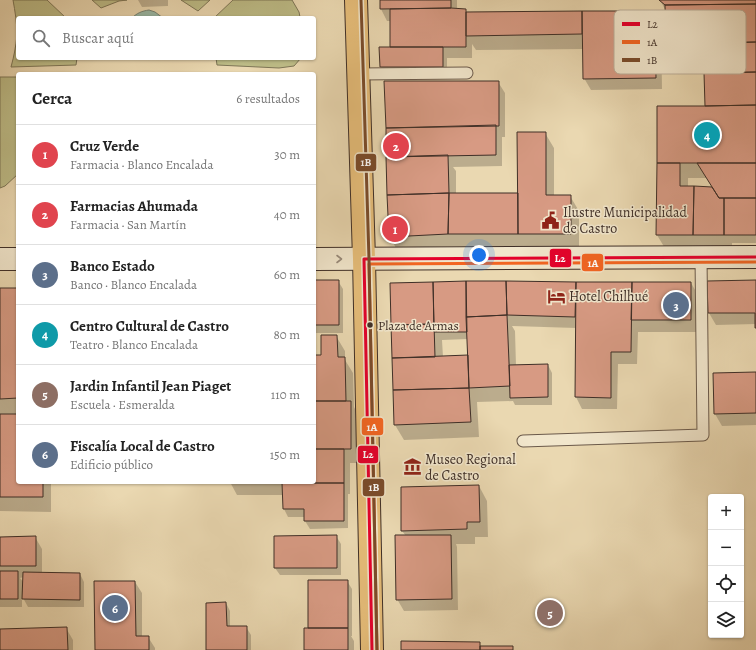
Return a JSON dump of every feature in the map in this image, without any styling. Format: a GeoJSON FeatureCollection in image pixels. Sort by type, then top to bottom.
{"type":"FeatureCollection","features":[{"type":"Feature","properties":{"kind":"highway"},"geometry":{"type":"LineString","coordinates":[[356,0],[364,258],[372,650]]}},
{"type":"Feature","properties":{"kind":"main road"},"geometry":{"type":"LineString","coordinates":[[316,259],[756,257]]}},
{"type":"Feature","properties":{"kind":"main road"},"geometry":{"type":"LineString","coordinates":[[0,260],[16,259]]}},
{"type":"Feature","properties":{"kind":"lane"},"geometry":{"type":"LineString","coordinates":[[359,74],[467,73]]}},
{"type":"Feature","properties":{"kind":"lane"},"geometry":{"type":"LineString","coordinates":[[523,441],[703,435],[701,257]]}},
{"type":"Feature","properties":{"kind":"shaded area"},"geometry":{"type":"Polygon","coordinates":[[[13,0],[47,0],[64,16],[16,16],[16,22],[13,0]]]}},
{"type":"Feature","properties":{"kind":"shaded area"},"geometry":{"type":"Polygon","coordinates":[[[92,0],[127,0],[119,1],[101,8],[92,0]]]}},
{"type":"Feature","properties":{"kind":"shaded area"},"geometry":{"type":"Polygon","coordinates":[[[181,0],[210,0],[198,11],[181,0]]]}},
{"type":"Feature","properties":{"kind":"shaded area"},"geometry":{"type":"Polygon","coordinates":[[[233,0],[292,0],[300,16],[216,16],[233,0]]]}},
{"type":"Feature","properties":{"kind":"shaded area"},"geometry":{"type":"Polygon","coordinates":[[[149,10],[160,16],[135,16],[149,10]]]}},
{"type":"Feature","properties":{"kind":"shaded area"},"geometry":{"type":"Polygon","coordinates":[[[16,43],[16,60],[77,60],[76,65],[11,67],[16,43]]]}},
{"type":"Feature","properties":{"kind":"shaded area"},"geometry":{"type":"Polygon","coordinates":[[[216,60],[299,60],[294,66],[279,68],[217,65],[216,60]]]}},
{"type":"Feature","properties":{"kind":"shaded area"},"geometry":{"type":"Polygon","coordinates":[[[0,77],[16,77],[16,176],[5,186],[0,188],[0,77]]]}},
{"type":"Feature","properties":{"kind":"building"},"geometry":{"type":"Polygon","coordinates":[[[380,0],[451,0],[451,8],[380,9],[380,0]]]}},
{"type":"Feature","properties":{"kind":"building"},"geometry":{"type":"Polygon","coordinates":[[[659,0],[756,0],[756,4],[665,5],[659,0]]]}},
{"type":"Feature","properties":{"kind":"building"},"geometry":{"type":"Polygon","coordinates":[[[756,4],[756,42],[746,42],[746,10],[665,10],[665,5],[756,4]]]}},
{"type":"Feature","properties":{"kind":"building"},"geometry":{"type":"Polygon","coordinates":[[[390,9],[466,9],[466,47],[390,47],[390,9]]]}},
{"type":"Feature","properties":{"kind":"building"},"geometry":{"type":"Polygon","coordinates":[[[582,11],[614,11],[614,74],[656,74],[656,78],[583,79],[582,11]]]}},
{"type":"Feature","properties":{"kind":"building"},"geometry":{"type":"Polygon","coordinates":[[[582,11],[582,34],[466,36],[466,12],[582,11]]]}},
{"type":"Feature","properties":{"kind":"building"},"geometry":{"type":"Polygon","coordinates":[[[746,42],[756,42],[756,72],[746,72],[746,42]]]}},
{"type":"Feature","properties":{"kind":"building"},"geometry":{"type":"Polygon","coordinates":[[[379,47],[443,47],[443,67],[380,67],[379,47]]]}},
{"type":"Feature","properties":{"kind":"building"},"geometry":{"type":"Polygon","coordinates":[[[746,72],[756,72],[756,105],[705,106],[704,74],[746,74],[746,72]]]}},
{"type":"Feature","properties":{"kind":"building"},"geometry":{"type":"Polygon","coordinates":[[[384,81],[499,81],[499,126],[386,128],[384,81]]]}},
{"type":"Feature","properties":{"kind":"building"},"geometry":{"type":"Polygon","coordinates":[[[756,105],[756,163],[657,163],[657,106],[756,105]]]}},
{"type":"Feature","properties":{"kind":"building"},"geometry":{"type":"Polygon","coordinates":[[[496,125],[496,155],[386,157],[386,128],[496,125]]]}},
{"type":"Feature","properties":{"kind":"building"},"geometry":{"type":"Polygon","coordinates":[[[517,132],[546,132],[546,195],[571,195],[571,234],[518,234],[517,132]]]}},
{"type":"Feature","properties":{"kind":"building"},"geometry":{"type":"Polygon","coordinates":[[[448,155],[449,193],[387,195],[386,157],[448,155]]]}},
{"type":"Feature","properties":{"kind":"building"},"geometry":{"type":"Polygon","coordinates":[[[657,163],[680,163],[680,186],[694,186],[693,235],[656,235],[657,163]]]}},
{"type":"Feature","properties":{"kind":"building"},"geometry":{"type":"Polygon","coordinates":[[[697,163],[756,163],[756,198],[719,198],[697,163]]]}},
{"type":"Feature","properties":{"kind":"building"},"geometry":{"type":"Polygon","coordinates":[[[694,186],[712,187],[719,198],[724,198],[724,235],[693,235],[694,186]]]}},
{"type":"Feature","properties":{"kind":"building"},"geometry":{"type":"Polygon","coordinates":[[[449,193],[448,234],[389,237],[387,195],[449,193]]]}},
{"type":"Feature","properties":{"kind":"building"},"geometry":{"type":"Polygon","coordinates":[[[449,193],[518,193],[518,234],[448,234],[449,193]]]}},
{"type":"Feature","properties":{"kind":"building"},"geometry":{"type":"Polygon","coordinates":[[[724,198],[756,198],[756,235],[724,235],[724,198]]]}},
{"type":"Feature","properties":{"kind":"building"},"geometry":{"type":"Polygon","coordinates":[[[316,280],[339,280],[339,325],[316,325],[316,280]]]}},
{"type":"Feature","properties":{"kind":"building"},"geometry":{"type":"Polygon","coordinates":[[[756,280],[756,328],[755,313],[708,313],[707,281],[756,280]]]}},
{"type":"Feature","properties":{"kind":"building"},"geometry":{"type":"Polygon","coordinates":[[[466,281],[467,332],[434,332],[433,282],[466,281]]]}},
{"type":"Feature","properties":{"kind":"building"},"geometry":{"type":"Polygon","coordinates":[[[466,281],[506,281],[507,315],[466,317],[466,281]]]}},
{"type":"Feature","properties":{"kind":"building"},"geometry":{"type":"Polygon","coordinates":[[[506,281],[576,282],[575,317],[507,315],[506,281]]]}},
{"type":"Feature","properties":{"kind":"building"},"geometry":{"type":"Polygon","coordinates":[[[433,282],[434,324],[391,325],[390,283],[433,282]]]}},
{"type":"Feature","properties":{"kind":"building"},"geometry":{"type":"Polygon","coordinates":[[[576,282],[632,282],[631,352],[611,352],[611,398],[575,397],[576,282]]]}},
{"type":"Feature","properties":{"kind":"building"},"geometry":{"type":"Polygon","coordinates":[[[632,282],[691,282],[691,320],[631,320],[632,282]]]}},
{"type":"Feature","properties":{"kind":"building"},"geometry":{"type":"Polygon","coordinates":[[[0,288],[16,288],[16,398],[0,399],[0,288]]]}},
{"type":"Feature","properties":{"kind":"building"},"geometry":{"type":"Polygon","coordinates":[[[507,315],[510,386],[469,388],[466,317],[507,315]]]}},
{"type":"Feature","properties":{"kind":"building"},"geometry":{"type":"Polygon","coordinates":[[[434,324],[435,357],[392,358],[391,325],[434,324]]]}},
{"type":"Feature","properties":{"kind":"building"},"geometry":{"type":"Polygon","coordinates":[[[321,335],[337,335],[338,357],[345,357],[346,401],[316,401],[316,355],[321,355],[321,335]]]}},
{"type":"Feature","properties":{"kind":"building"},"geometry":{"type":"Polygon","coordinates":[[[468,355],[469,388],[393,390],[392,358],[468,355]]]}},
{"type":"Feature","properties":{"kind":"building"},"geometry":{"type":"Polygon","coordinates":[[[548,364],[548,397],[510,398],[509,365],[548,364]]]}},
{"type":"Feature","properties":{"kind":"building"},"geometry":{"type":"Polygon","coordinates":[[[756,372],[756,413],[714,414],[713,373],[756,372]]]}},
{"type":"Feature","properties":{"kind":"building"},"geometry":{"type":"Polygon","coordinates":[[[469,388],[471,422],[394,425],[393,390],[469,388]]]}},
{"type":"Feature","properties":{"kind":"building"},"geometry":{"type":"Polygon","coordinates":[[[316,401],[351,401],[351,449],[316,449],[316,401]]]}},
{"type":"Feature","properties":{"kind":"building"},"geometry":{"type":"Polygon","coordinates":[[[0,414],[16,414],[16,484],[43,484],[43,497],[0,497],[0,414]]]}},
{"type":"Feature","properties":{"kind":"building"},"geometry":{"type":"Polygon","coordinates":[[[316,449],[344,449],[344,483],[316,483],[316,449]]]}},
{"type":"Feature","properties":{"kind":"building"},"geometry":{"type":"Polygon","coordinates":[[[344,483],[344,521],[304,521],[304,509],[283,509],[282,484],[344,483]]]}},
{"type":"Feature","properties":{"kind":"building"},"geometry":{"type":"Polygon","coordinates":[[[479,485],[480,522],[467,522],[467,529],[401,531],[401,487],[479,485]]]}},
{"type":"Feature","properties":{"kind":"building"},"geometry":{"type":"Polygon","coordinates":[[[337,535],[337,568],[274,568],[274,536],[337,535]]]}},
{"type":"Feature","properties":{"kind":"building"},"geometry":{"type":"Polygon","coordinates":[[[395,535],[451,535],[452,599],[396,600],[395,535]]]}},
{"type":"Feature","properties":{"kind":"building"},"geometry":{"type":"Polygon","coordinates":[[[36,536],[36,566],[0,566],[0,537],[36,536]]]}},
{"type":"Feature","properties":{"kind":"building"},"geometry":{"type":"Polygon","coordinates":[[[0,571],[18,571],[18,599],[0,599],[0,571]]]}},
{"type":"Feature","properties":{"kind":"building"},"geometry":{"type":"Polygon","coordinates":[[[23,572],[80,573],[80,600],[22,599],[23,572]]]}},
{"type":"Feature","properties":{"kind":"building"},"geometry":{"type":"Polygon","coordinates":[[[308,580],[348,580],[348,628],[308,628],[308,580]]]}},
{"type":"Feature","properties":{"kind":"building"},"geometry":{"type":"Polygon","coordinates":[[[94,581],[135,581],[136,636],[149,636],[149,650],[95,650],[94,581]]]}},
{"type":"Feature","properties":{"kind":"building"},"geometry":{"type":"Polygon","coordinates":[[[226,602],[227,626],[247,626],[247,650],[206,650],[206,603],[226,602]]]}},
{"type":"Feature","properties":{"kind":"building"},"geometry":{"type":"Polygon","coordinates":[[[67,627],[68,650],[0,650],[0,629],[67,627]]]}},
{"type":"Feature","properties":{"kind":"building"},"geometry":{"type":"Polygon","coordinates":[[[304,628],[348,628],[348,650],[304,650],[304,628]]]}},
{"type":"Feature","properties":{"kind":"building"},"geometry":{"type":"Polygon","coordinates":[[[401,641],[480,642],[480,650],[401,650],[401,641]]]}},
{"type":"Feature","properties":{"kind":"building"},"geometry":{"type":"Polygon","coordinates":[[[480,646],[513,646],[513,650],[480,650],[480,646]]]}},
{"type":"Feature","properties":{"kind":"transit line","name":"1B"},"geometry":{"type":"LineString","coordinates":[[361,0],[369,259],[377,650]]}},
{"type":"Feature","properties":{"kind":"transit line","name":"L2"},"geometry":{"type":"LineString","coordinates":[[372,650],[364,259],[756,257]]}},
{"type":"Feature","properties":{"kind":"transit line","name":"1A"},"geometry":{"type":"LineString","coordinates":[[377,650],[369,264],[756,262]]}},
{"type":"Feature","properties":{"kind":"place","name":"Centro Cultural de Castro"},"geometry":{"type":"Point","coordinates":[707,135]}},
{"type":"Feature","properties":{"kind":"place","name":"Farmacias Ahumada"},"geometry":{"type":"Point","coordinates":[396,146]}},
{"type":"Feature","properties":{"kind":"place","name":"Ilustre Municipalidad de Castro"},"geometry":{"type":"Point","coordinates":[550,220]}},
{"type":"Feature","properties":{"kind":"place","name":"Cruz Verde"},"geometry":{"type":"Point","coordinates":[395,229]}},
{"type":"Feature","properties":{"kind":"place","name":"Hotel Chilhué"},"geometry":{"type":"Point","coordinates":[556,296]}},
{"type":"Feature","properties":{"kind":"place","name":"Banco Estado"},"geometry":{"type":"Point","coordinates":[676,305]}},
{"type":"Feature","properties":{"kind":"place","name":"Plaza de Armas"},"geometry":{"type":"Point","coordinates":[370,325]}},
{"type":"Feature","properties":{"kind":"place","name":"Museo Regional de Castro"},"geometry":{"type":"Point","coordinates":[412,467]}},
{"type":"Feature","properties":{"kind":"place","name":"Fiscalía Local de Castro"},"geometry":{"type":"Point","coordinates":[115,608]}},
{"type":"Feature","properties":{"kind":"place","name":"Jardin Infantil Jean Piaget"},"geometry":{"type":"Point","coordinates":[550,613]}}]}
